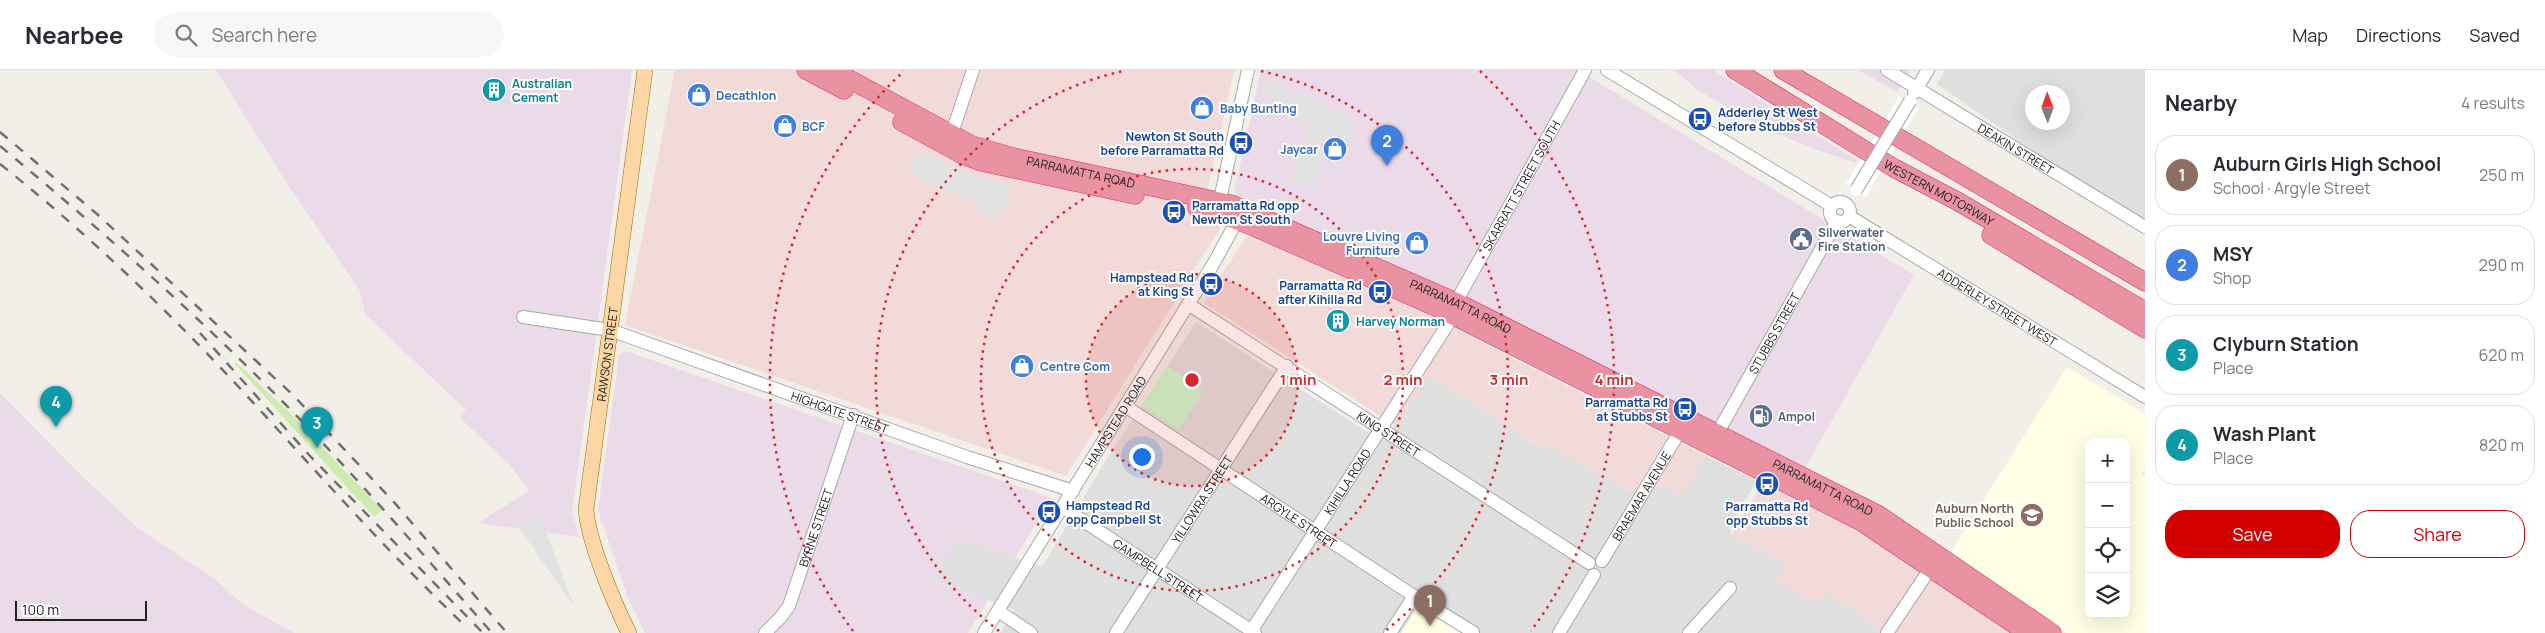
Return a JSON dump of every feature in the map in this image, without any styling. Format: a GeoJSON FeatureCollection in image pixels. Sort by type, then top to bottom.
{"type":"FeatureCollection","features":[{"type":"Feature","properties":{"kind":"highway","name":"PARRAMATTA ROAD"},"geometry":{"type":"LineString","coordinates":[[806,70],[931,139],[982,162],[1219,207]]}},
{"type":"Feature","properties":{"kind":"highway","name":"PARRAMATTA ROAD"},"geometry":{"type":"LineString","coordinates":[[832,70],[951,136],[979,148],[1219,207],[1240,214],[1455,309],[1714,440],[1935,562],[2052,633]]}},
{"type":"Feature","properties":{"kind":"highway","name":"WESTERN MOTORWAY"},"geometry":{"type":"LineString","coordinates":[[1735,70],[1894,168],[1957,201],[2145,311]]}},
{"type":"Feature","properties":{"kind":"highway","name":"WESTERN MOTORWAY"},"geometry":{"type":"LineString","coordinates":[[1783,70],[2145,282]]}},
{"type":"Feature","properties":{"kind":"highway"},"geometry":{"type":"LineString","coordinates":[[1894,168],[1952,210],[2145,329]]}},
{"type":"Feature","properties":{"kind":"highway","name":"PARRAMATTA ROAD"},"geometry":{"type":"LineString","coordinates":[[1455,309],[1680,431],[1714,440]]}},
{"type":"Feature","properties":{"kind":"highway","name":"PARRAMATTA ROAD"},"geometry":{"type":"LineString","coordinates":[[1935,562],[2027,633]]}},
{"type":"Feature","properties":{"kind":"main road","name":"RAWSON STREET"},"geometry":{"type":"LineString","coordinates":[[629,633],[609,585],[586,514],[645,70]]}},
{"type":"Feature","properties":{"kind":"street"},"geometry":{"type":"LineString","coordinates":[[951,136],[973,70]]}},
{"type":"Feature","properties":{"kind":"street"},"geometry":{"type":"LineString","coordinates":[[1219,207],[1248,70]]}},
{"type":"Feature","properties":{"kind":"street","name":"SKARRATT STREET SOUTH"},"geometry":{"type":"LineString","coordinates":[[1455,309],[1585,70]]}},
{"type":"Feature","properties":{"kind":"street"},"geometry":{"type":"LineString","coordinates":[[1607,70],[1832,206],[1840,202],[1844,214]]}},
{"type":"Feature","properties":{"kind":"street","name":"DEAKIN STREET"},"geometry":{"type":"LineString","coordinates":[[1887,70],[2145,227]]}},
{"type":"Feature","properties":{"kind":"street","name":"STUBBS STREET"},"geometry":{"type":"LineString","coordinates":[[1714,440],[1856,190],[1928,70]]}},
{"type":"Feature","properties":{"kind":"street","name":"HAMPSTEAD ROAD"},"geometry":{"type":"LineString","coordinates":[[984,633],[1188,304],[1240,214]]}},
{"type":"Feature","properties":{"kind":"street","name":"ADDERLEY STREET WEST"},"geometry":{"type":"LineString","coordinates":[[1844,214],[2145,397]]}},
{"type":"Feature","properties":{"kind":"street","name":"KING STREET"},"geometry":{"type":"LineString","coordinates":[[1188,304],[1595,562]]}},
{"type":"Feature","properties":{"kind":"street","name":"KIHILLA ROAD"},"geometry":{"type":"LineString","coordinates":[[1252,632],[1382,428],[1455,309]]}},
{"type":"Feature","properties":{"kind":"street","name":"HIGHGATE STREET"},"geometry":{"type":"LineString","coordinates":[[523,317],[610,330],[967,456],[1073,491]]}},
{"type":"Feature","properties":{"kind":"street","name":"YILLOWRA STREET"},"geometry":{"type":"LineString","coordinates":[[1116,633],[1287,366]]}},
{"type":"Feature","properties":{"kind":"street","name":"ARGYLE STREET"},"geometry":{"type":"LineString","coordinates":[[1125,406],[1414,596],[1474,632]]}},
{"type":"Feature","properties":{"kind":"street","name":"BYRNE STREET"},"geometry":{"type":"LineString","coordinates":[[765,633],[781,617],[788,606],[853,415]]}},
{"type":"Feature","properties":{"kind":"street","name":"BRAEMAR AVENUE"},"geometry":{"type":"LineString","coordinates":[[1595,562],[1680,431]]}},
{"type":"Feature","properties":{"kind":"street","name":"CAMPBELL STREET"},"geometry":{"type":"LineString","coordinates":[[1062,508],[1252,632]]}},
{"type":"Feature","properties":{"kind":"street"},"geometry":{"type":"LineString","coordinates":[[1559,633],[1594,575],[1588,570],[1595,562]]}},
{"type":"Feature","properties":{"kind":"street"},"geometry":{"type":"LineString","coordinates":[[1887,633],[1935,562]]}},
{"type":"Feature","properties":{"kind":"street"},"geometry":{"type":"LineString","coordinates":[[1689,633],[1730,588]]}},
{"type":"Feature","properties":{"kind":"street"},"geometry":{"type":"LineString","coordinates":[[1390,633],[1414,596]]}},
{"type":"Feature","properties":{"kind":"street"},"geometry":{"type":"LineString","coordinates":[[998,611],[1031,633]]}},
{"type":"Feature","properties":{"kind":"shaded area"},"geometry":{"type":"Polygon","coordinates":[[[216,70],[632,70],[572,513],[579,537],[478,523],[529,491],[509,464],[460,418],[466,410],[365,314],[360,291],[286,182],[216,70]]]}},
{"type":"Feature","properties":{"kind":"shaded area"},"geometry":{"type":"Polygon","coordinates":[[[675,70],[1234,70],[1201,219],[1219,225],[1219,230],[1066,476],[625,325],[675,70]]]}},
{"type":"Feature","properties":{"kind":"shaded area"},"geometry":{"type":"Polygon","coordinates":[[[1261,70],[1578,70],[1914,275],[1805,468],[1448,288],[1234,194],[1261,70]]]}},
{"type":"Feature","properties":{"kind":"shaded area"},"geometry":{"type":"Polygon","coordinates":[[[1674,70],[1713,70],[1858,161],[1856,163],[1817,150],[1765,129],[1699,91],[1674,70]]]}},
{"type":"Feature","properties":{"kind":"shaded area"},"geometry":{"type":"Polygon","coordinates":[[[1858,70],[1911,70],[1897,92],[1858,70]]]}},
{"type":"Feature","properties":{"kind":"shaded area"},"geometry":{"type":"Polygon","coordinates":[[[1945,70],[2145,70],[2145,228],[1937,84],[1945,70]]]}},
{"type":"Feature","properties":{"kind":"shaded area"},"geometry":{"type":"Polygon","coordinates":[[[1266,80],[1315,101],[1358,128],[1354,142],[1336,137],[1337,131],[1331,129],[1316,188],[1291,180],[1308,124],[1270,112],[1273,99],[1262,94],[1266,80]]]}},
{"type":"Feature","properties":{"kind":"shaded area"},"geometry":{"type":"Polygon","coordinates":[[[922,150],[943,163],[983,178],[1007,184],[1010,190],[999,220],[977,212],[980,202],[938,188],[908,172],[922,150]]]}},
{"type":"Feature","properties":{"kind":"shaded area"},"geometry":{"type":"Polygon","coordinates":[[[1250,236],[1438,320],[1706,456],[1680,496],[1663,486],[1628,491],[1581,463],[1546,446],[1544,449],[1429,376],[1396,426],[1204,303],[1246,237],[1250,236]]]}},
{"type":"Feature","properties":{"kind":"shaded area"},"geometry":{"type":"Polygon","coordinates":[[[1196,322],[1367,432],[1396,426],[1428,375],[1543,449],[1546,446],[1581,463],[1628,491],[1663,486],[1680,496],[1706,456],[1757,481],[1729,526],[1731,535],[1786,564],[1777,580],[1816,605],[1825,592],[1875,625],[1879,633],[1000,633],[1014,610],[933,579],[957,539],[1042,567],[1105,462],[1196,322]]]}},
{"type":"Feature","properties":{"kind":"shaded area"},"geometry":{"type":"Polygon","coordinates":[[[626,351],[1052,498],[1015,558],[957,540],[933,579],[989,599],[968,633],[645,633],[628,598],[598,511],[619,355],[626,351]]]}},
{"type":"Feature","properties":{"kind":"shaded area","name":"Auburn North Public School"},"geometry":{"type":"Polygon","coordinates":[[[2067,367],[2145,414],[2145,469],[2141,475],[2145,477],[2145,633],[2068,633],[1951,552],[2067,367]]]}},
{"type":"Feature","properties":{"kind":"shaded area"},"geometry":{"type":"Polygon","coordinates":[[[0,393],[85,479],[139,529],[212,577],[244,605],[294,633],[0,633],[0,393]]]}},
{"type":"Feature","properties":{"kind":"shaded area"},"geometry":{"type":"Polygon","coordinates":[[[1762,484],[1869,536],[2009,633],[1879,633],[1875,625],[1825,592],[1816,605],[1776,580],[1786,564],[1731,535],[1762,484]]]}},
{"type":"Feature","properties":{"kind":"shaded area"},"geometry":{"type":"Polygon","coordinates":[[[537,512],[549,540],[575,608],[517,525],[537,512]]]}},
{"type":"Feature","properties":{"kind":"shaded area"},"geometry":{"type":"Polygon","coordinates":[[[1417,608],[1434,619],[1437,616],[1466,633],[1401,633],[1417,608]]]}},
{"type":"Feature","properties":{"kind":"green space"},"geometry":{"type":"Polygon","coordinates":[[[236,362],[290,413],[382,510],[374,517],[235,364],[236,362]]]}},
{"type":"Feature","properties":{"kind":"green space"},"geometry":{"type":"Polygon","coordinates":[[[1167,366],[1204,390],[1179,430],[1142,406],[1167,366]]]}},
{"type":"Feature","properties":{"kind":"pier"},"geometry":{"type":"Polygon","coordinates":[[[1899,97],[1918,109],[1866,196],[1846,184],[1899,97]]]}},
{"type":"Feature","properties":{"kind":"railway"},"geometry":{"type":"LineString","coordinates":[[0,132],[97,214],[293,395],[393,501],[507,633]]}},
{"type":"Feature","properties":{"kind":"railway"},"geometry":{"type":"LineString","coordinates":[[0,146],[146,272],[252,371],[339,461],[492,633]]}},
{"type":"Feature","properties":{"kind":"railway"},"geometry":{"type":"LineString","coordinates":[[0,164],[36,193],[140,286],[206,352],[388,548],[462,623]]}},
{"type":"Feature","properties":{"kind":"railway"},"geometry":{"type":"LineString","coordinates":[[200,333],[310,456],[483,633]]}},
{"type":"Feature","properties":{"kind":"place","name":"Australian Cement"},"geometry":{"type":"Point","coordinates":[494,90]}},
{"type":"Feature","properties":{"kind":"place","name":"Decathlon"},"geometry":{"type":"Point","coordinates":[699,95]}},
{"type":"Feature","properties":{"kind":"place","name":"Baby Bunting"},"geometry":{"type":"Point","coordinates":[1202,108]}},
{"type":"Feature","properties":{"kind":"place","name":"Adderley St West before Stubbs St"},"geometry":{"type":"Point","coordinates":[1700,119]}},
{"type":"Feature","properties":{"kind":"place","name":"BCF"},"geometry":{"type":"Point","coordinates":[785,126]}},
{"type":"Feature","properties":{"kind":"place","name":"Newton St South before Parramatta Rd"},"geometry":{"type":"Point","coordinates":[1241,143]}},
{"type":"Feature","properties":{"kind":"place","name":"Jaycar"},"geometry":{"type":"Point","coordinates":[1335,149]}},
{"type":"Feature","properties":{"kind":"place","name":"MSY"},"geometry":{"type":"Point","coordinates":[1387,166]}},
{"type":"Feature","properties":{"kind":"place","name":"Parramatta Rd opp Newton St South"},"geometry":{"type":"Point","coordinates":[1174,212]}},
{"type":"Feature","properties":{"kind":"place","name":"Silverwater Fire Station"},"geometry":{"type":"Point","coordinates":[1801,239]}},
{"type":"Feature","properties":{"kind":"place","name":"Louvre Living Furniture"},"geometry":{"type":"Point","coordinates":[1417,243]}},
{"type":"Feature","properties":{"kind":"place","name":"Hampstead Rd at King St"},"geometry":{"type":"Point","coordinates":[1211,284]}},
{"type":"Feature","properties":{"kind":"place","name":"Parramatta Rd after Kihilla Rd"},"geometry":{"type":"Point","coordinates":[1380,292]}},
{"type":"Feature","properties":{"kind":"place","name":"Harvey Norman"},"geometry":{"type":"Point","coordinates":[1338,321]}},
{"type":"Feature","properties":{"kind":"place","name":"Centre Com"},"geometry":{"type":"Point","coordinates":[1022,366]}},
{"type":"Feature","properties":{"kind":"place","name":"Parramatta Rd at Stubbs St"},"geometry":{"type":"Point","coordinates":[1685,409]}},
{"type":"Feature","properties":{"kind":"place","name":"Ampol"},"geometry":{"type":"Point","coordinates":[1761,416]}},
{"type":"Feature","properties":{"kind":"place","name":"Wash Plant"},"geometry":{"type":"Point","coordinates":[56,427]}},
{"type":"Feature","properties":{"kind":"place","name":"Clyburn Station"},"geometry":{"type":"Point","coordinates":[317,448]}},
{"type":"Feature","properties":{"kind":"place","name":"Parramatta Rd opp Stubbs St"},"geometry":{"type":"Point","coordinates":[1767,484]}},
{"type":"Feature","properties":{"kind":"place","name":"Hampstead Rd opp Campbell St"},"geometry":{"type":"Point","coordinates":[1049,512]}},
{"type":"Feature","properties":{"kind":"place","name":"Auburn North Public School"},"geometry":{"type":"Point","coordinates":[2032,515]}},
{"type":"Feature","properties":{"kind":"place","name":"Auburn Girls High School"},"geometry":{"type":"Point","coordinates":[1430,626]}}]}
